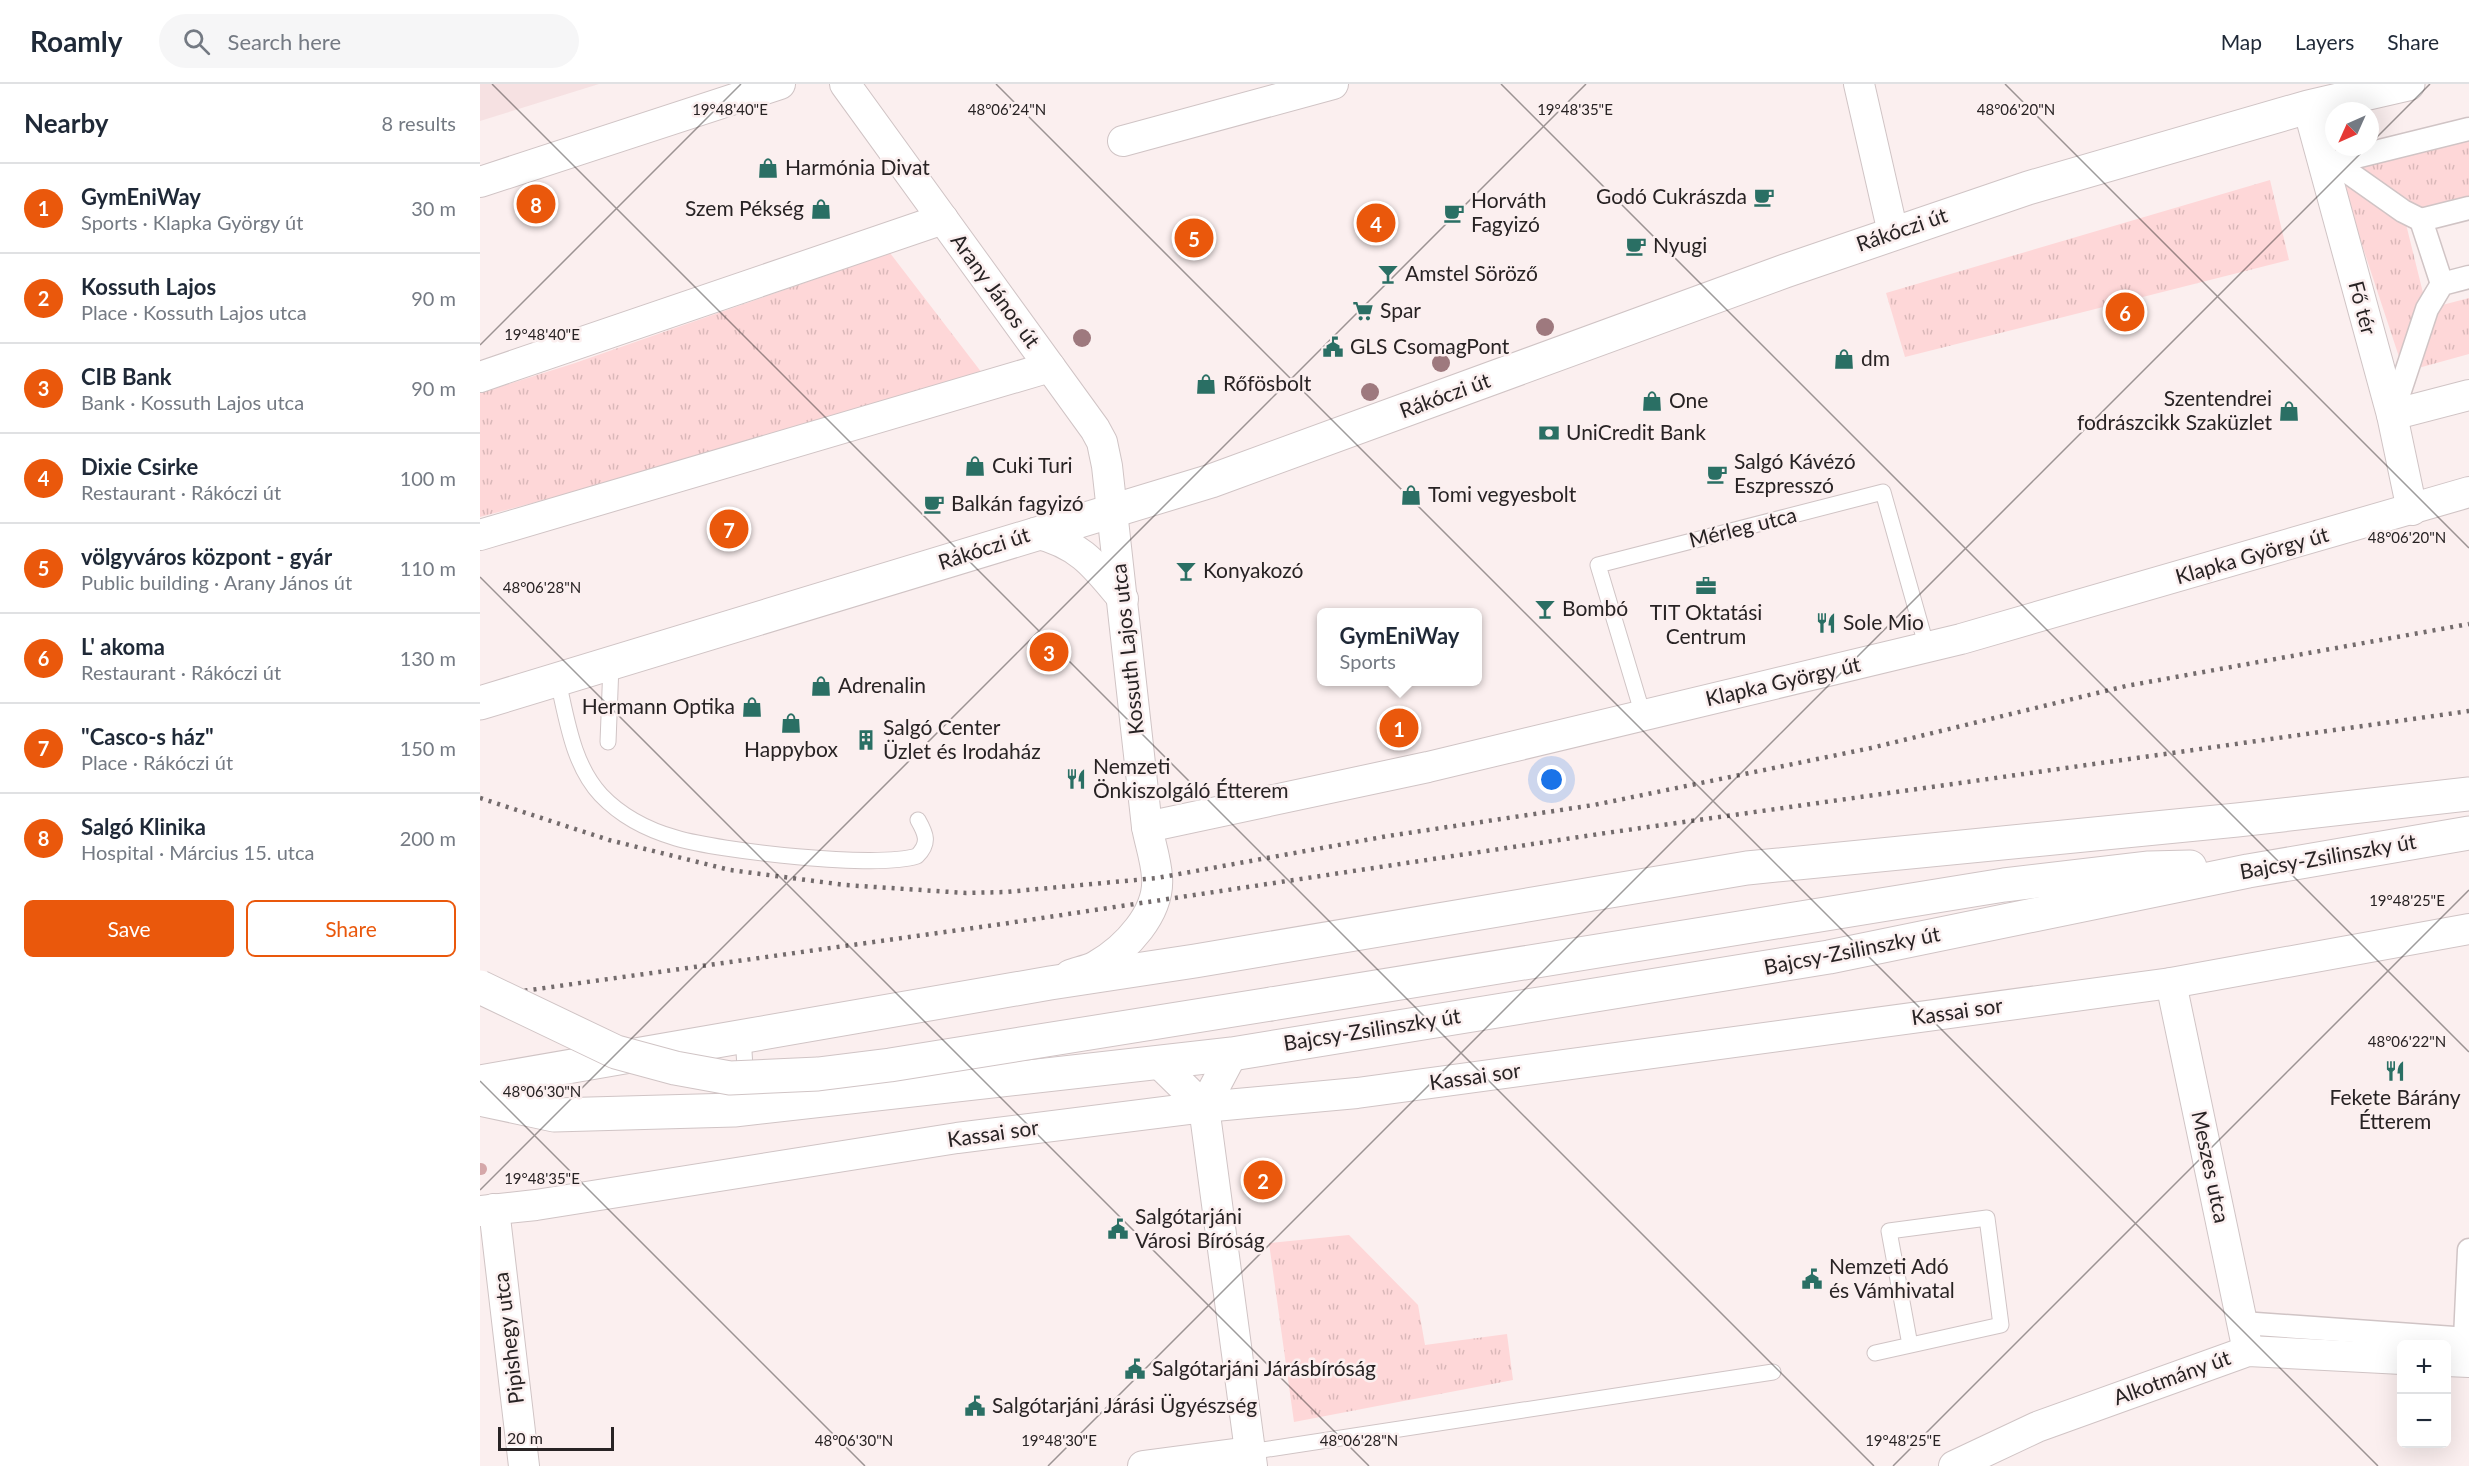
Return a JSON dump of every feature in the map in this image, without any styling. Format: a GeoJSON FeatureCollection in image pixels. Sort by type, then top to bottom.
{"type":"FeatureCollection","features":[{"type":"Feature","properties":{"kind":"main road","name":"Rákóczi út"},"geometry":{"type":"LineString","coordinates":[[480,703],[612,665],[1035,533],[1211,481],[1893,233],[2028,188],[2308,107],[2408,84]]}},
{"type":"Feature","properties":{"kind":"main road","name":"Bajcsy-Zsilinszky út"},"geometry":{"type":"LineString","coordinates":[[480,1082],[1050,983],[1576,899],[1747,868],[2237,820],[2469,794]]}},
{"type":"Feature","properties":{"kind":"main road"},"geometry":{"type":"LineString","coordinates":[[2060,878],[2167,850],[2237,820]]}},
{"type":"Feature","properties":{"kind":"main road","name":"Bajcsy-Zsilinszky út"},"geometry":{"type":"LineString","coordinates":[[480,1099],[554,1115],[734,1110],[1232,1054],[1830,957],[2248,871],[2469,832]]}},
{"type":"Feature","properties":{"kind":"main road"},"geometry":{"type":"LineString","coordinates":[[480,987],[616,1052],[675,1068],[730,1078],[772,1077],[890,1065],[2060,878],[2172,867],[2248,871]]}},
{"type":"Feature","properties":{"kind":"street"},"geometry":{"type":"LineString","coordinates":[[480,182],[780,84]]}},
{"type":"Feature","properties":{"kind":"street","name":"Arany János út"},"geometry":{"type":"LineString","coordinates":[[845,84],[1102,442],[1113,511]]}},
{"type":"Feature","properties":{"kind":"street"},"geometry":{"type":"LineString","coordinates":[[1123,141],[1333,84]]}},
{"type":"Feature","properties":{"kind":"street"},"geometry":{"type":"LineString","coordinates":[[1859,84],[1893,233]]}},
{"type":"Feature","properties":{"kind":"street","name":"Fő tér"},"geometry":{"type":"LineString","coordinates":[[2308,107],[2329,164],[2392,415],[2412,510]]}},
{"type":"Feature","properties":{"kind":"street"},"geometry":{"type":"LineString","coordinates":[[2329,164],[2469,129]]}},
{"type":"Feature","properties":{"kind":"street"},"geometry":{"type":"LineString","coordinates":[[2329,164],[2403,212],[2421,220],[2469,208]]}},
{"type":"Feature","properties":{"kind":"street"},"geometry":{"type":"LineString","coordinates":[[480,377],[943,219]]}},
{"type":"Feature","properties":{"kind":"street"},"geometry":{"type":"LineString","coordinates":[[2421,220],[2442,284]]}},
{"type":"Feature","properties":{"kind":"street"},"geometry":{"type":"LineString","coordinates":[[2392,415],[2427,309],[2442,284],[2469,277]]}},
{"type":"Feature","properties":{"kind":"street"},"geometry":{"type":"LineString","coordinates":[[480,535],[1050,367]]}},
{"type":"Feature","properties":{"kind":"street"},"geometry":{"type":"LineString","coordinates":[[2392,415],[2469,395]]}},
{"type":"Feature","properties":{"kind":"street","name":"Klapka György út"},"geometry":{"type":"LineString","coordinates":[[1147,826],[1428,767],[1927,648],[2469,492]]}},
{"type":"Feature","properties":{"kind":"street","name":"Kossuth Lajos utca"},"geometry":{"type":"LineString","coordinates":[[1050,983],[1096,965],[1126,941],[1149,916],[1155,900],[1157,878],[1147,826],[1113,511]]}},
{"type":"Feature","properties":{"kind":"street"},"geometry":{"type":"LineString","coordinates":[[1035,533],[1053,537],[1078,550],[1123,599]]}},
{"type":"Feature","properties":{"kind":"street","name":"Kassai sor"},"geometry":{"type":"LineString","coordinates":[[487,1210],[536,1205],[957,1138],[1204,1107],[1357,1094],[2171,983],[2469,929]]}},
{"type":"Feature","properties":{"kind":"street","name":"Meszes utca"},"geometry":{"type":"LineString","coordinates":[[2171,983],[2245,1337]]}},
{"type":"Feature","properties":{"kind":"street"},"geometry":{"type":"LineString","coordinates":[[1143,1466],[1250,1459],[1204,1107],[1232,1054]]}},
{"type":"Feature","properties":{"kind":"street"},"geometry":{"type":"LineString","coordinates":[[1160,1063],[1204,1107]]}},
{"type":"Feature","properties":{"kind":"street","name":"Pipishegy utca"},"geometry":{"type":"LineString","coordinates":[[487,1210],[524,1466]]}},
{"type":"Feature","properties":{"kind":"street"},"geometry":{"type":"LineString","coordinates":[[2245,1337],[2462,1350],[2469,1250]]}},
{"type":"Feature","properties":{"kind":"street","name":"Alkotmány út"},"geometry":{"type":"LineString","coordinates":[[1954,1466],[2037,1427],[2245,1337],[2397,1358]]}},
{"type":"Feature","properties":{"kind":"lane","name":"Mérleg utca"},"geometry":{"type":"LineString","coordinates":[[1643,715],[1598,566],[1883,492],[1927,648]]}},
{"type":"Feature","properties":{"kind":"lane"},"geometry":{"type":"LineString","coordinates":[[608,742],[612,665]]}},
{"type":"Feature","properties":{"kind":"lane"},"geometry":{"type":"LineString","coordinates":[[558,681],[573,743],[591,781],[620,812],[655,831],[700,845],[834,858],[900,860],[917,856],[926,843],[926,835],[918,820]]}},
{"type":"Feature","properties":{"kind":"lane"},"geometry":{"type":"LineString","coordinates":[[743,1035],[746,1068],[749,1074],[763,1090],[784,1103]]}},
{"type":"Feature","properties":{"kind":"lane"},"geometry":{"type":"LineString","coordinates":[[1875,1353],[2001,1325],[1987,1218],[1889,1231],[1910,1345]]}},
{"type":"Feature","properties":{"kind":"lane"},"geometry":{"type":"LineString","coordinates":[[1250,1459],[1773,1372]]}},
{"type":"Feature","properties":{"kind":"shaded area"},"geometry":{"type":"Polygon","coordinates":[[[480,84],[599,84],[480,121],[480,84]]]}},
{"type":"Feature","properties":{"kind":"green space"},"geometry":{"type":"Polygon","coordinates":[[[2469,129],[2469,198],[2403,212],[2427,309],[2469,298],[2469,354],[2404,372],[2335,163],[2363,156],[2379,156],[2379,152],[2469,129]]]}},
{"type":"Feature","properties":{"kind":"green space"},"geometry":{"type":"Polygon","coordinates":[[[2270,180],[2289,260],[1905,357],[1886,293],[2270,180]]]}},
{"type":"Feature","properties":{"kind":"green space"},"geometry":{"type":"Polygon","coordinates":[[[890,253],[982,373],[581,490],[480,517],[480,393],[575,363],[890,253]]]}},
{"type":"Feature","properties":{"kind":"green space"},"geometry":{"type":"Polygon","coordinates":[[[1349,1235],[1418,1305],[1425,1345],[1507,1334],[1513,1380],[1294,1422],[1269,1243],[1349,1235]]]}},
{"type":"Feature","properties":{"kind":"railway"},"geometry":{"type":"LineString","coordinates":[[480,798],[609,840],[730,870],[845,885],[966,893],[1006,892],[1157,878],[1388,836],[1594,805],[1871,748],[2126,686],[2469,624]]}},
{"type":"Feature","properties":{"kind":"railway"},"geometry":{"type":"LineString","coordinates":[[480,997],[1002,924],[1599,834],[2469,711]]}},
{"type":"Feature","properties":{"kind":"place","name":"Harmónia Divat"},"geometry":{"type":"Point","coordinates":[768,168]}},
{"type":"Feature","properties":{"kind":"place","name":"Godó Cukrászda"},"geometry":{"type":"Point","coordinates":[1764,197]}},
{"type":"Feature","properties":{"kind":"place","name":"Salgó Klinika"},"geometry":{"type":"Point","coordinates":[536,204]}},
{"type":"Feature","properties":{"kind":"place","name":"Szem Pékség"},"geometry":{"type":"Point","coordinates":[821,209]}},
{"type":"Feature","properties":{"kind":"place","name":"Horváth Fagyizó"},"geometry":{"type":"Point","coordinates":[1454,213]}},
{"type":"Feature","properties":{"kind":"place","name":"Dixie Csirke"},"geometry":{"type":"Point","coordinates":[1376,223]}},
{"type":"Feature","properties":{"kind":"place","name":"völgyváros központ - gyár"},"geometry":{"type":"Point","coordinates":[1194,238]}},
{"type":"Feature","properties":{"kind":"place","name":"Nyugi"},"geometry":{"type":"Point","coordinates":[1636,246]}},
{"type":"Feature","properties":{"kind":"place","name":"Amstel Söröző"},"geometry":{"type":"Point","coordinates":[1388,274]}},
{"type":"Feature","properties":{"kind":"place","name":"Spar"},"geometry":{"type":"Point","coordinates":[1363,311]}},
{"type":"Feature","properties":{"kind":"place","name":"L' akoma"},"geometry":{"type":"Point","coordinates":[2125,312]}},
{"type":"Feature","properties":{"kind":"place","name":"GLS CsomagPont"},"geometry":{"type":"Point","coordinates":[1333,347]}},
{"type":"Feature","properties":{"kind":"place","name":"dm"},"geometry":{"type":"Point","coordinates":[1844,359]}},
{"type":"Feature","properties":{"kind":"place","name":"Rőfösbolt"},"geometry":{"type":"Point","coordinates":[1206,384]}},
{"type":"Feature","properties":{"kind":"place","name":"One"},"geometry":{"type":"Point","coordinates":[1652,401]}},
{"type":"Feature","properties":{"kind":"place","name":"Szentendrei fodrászcikk Szaküzlet"},"geometry":{"type":"Point","coordinates":[2289,411]}},
{"type":"Feature","properties":{"kind":"place","name":"UniCredit Bank"},"geometry":{"type":"Point","coordinates":[1549,433]}},
{"type":"Feature","properties":{"kind":"place","name":"Cuki Turi"},"geometry":{"type":"Point","coordinates":[975,466]}},
{"type":"Feature","properties":{"kind":"place","name":"Salgó Kávézó Eszpresszó"},"geometry":{"type":"Point","coordinates":[1717,474]}},
{"type":"Feature","properties":{"kind":"place","name":"Tomi vegyesbolt"},"geometry":{"type":"Point","coordinates":[1411,495]}},
{"type":"Feature","properties":{"kind":"place","name":"Balkán fagyizó"},"geometry":{"type":"Point","coordinates":[934,504]}},
{"type":"Feature","properties":{"kind":"place","name":"\"Casco-s ház\""},"geometry":{"type":"Point","coordinates":[729,529]}},
{"type":"Feature","properties":{"kind":"place","name":"Konyakozó"},"geometry":{"type":"Point","coordinates":[1186,571]}},
{"type":"Feature","properties":{"kind":"place","name":"TIT Oktatási Centrum"},"geometry":{"type":"Point","coordinates":[1706,586]}},
{"type":"Feature","properties":{"kind":"place","name":"Bombó"},"geometry":{"type":"Point","coordinates":[1545,609]}},
{"type":"Feature","properties":{"kind":"place","name":"Sole Mio"},"geometry":{"type":"Point","coordinates":[1826,623]}},
{"type":"Feature","properties":{"kind":"place","name":"CIB Bank"},"geometry":{"type":"Point","coordinates":[1049,652]}},
{"type":"Feature","properties":{"kind":"place","name":"Adrenalin"},"geometry":{"type":"Point","coordinates":[821,686]}},
{"type":"Feature","properties":{"kind":"place","name":"Hermann Optika"},"geometry":{"type":"Point","coordinates":[752,707]}},
{"type":"Feature","properties":{"kind":"place","name":"Happybox"},"geometry":{"type":"Point","coordinates":[791,723]}},
{"type":"Feature","properties":{"kind":"place","name":"GymEniWay"},"geometry":{"type":"Point","coordinates":[1399,728]}},
{"type":"Feature","properties":{"kind":"place","name":"Salgó Center Üzlet és Irodaház"},"geometry":{"type":"Point","coordinates":[866,740]}},
{"type":"Feature","properties":{"kind":"place","name":"Nemzeti Önkiszolgáló Étterem"},"geometry":{"type":"Point","coordinates":[1076,779]}},
{"type":"Feature","properties":{"kind":"place","name":"Fekete Bárány Étterem"},"geometry":{"type":"Point","coordinates":[2395,1071]}},
{"type":"Feature","properties":{"kind":"place","name":"Kossuth Lajos"},"geometry":{"type":"Point","coordinates":[1263,1180]}},
{"type":"Feature","properties":{"kind":"place","name":"Salgótarjáni Városi Bíróság"},"geometry":{"type":"Point","coordinates":[1118,1229]}},
{"type":"Feature","properties":{"kind":"place","name":"Nemzeti Adó és Vámhivatal"},"geometry":{"type":"Point","coordinates":[1812,1279]}},
{"type":"Feature","properties":{"kind":"place","name":"Salgótarjáni Járásbíróság"},"geometry":{"type":"Point","coordinates":[1135,1369]}},
{"type":"Feature","properties":{"kind":"place","name":"Salgótarjáni Járási Ügyészség"},"geometry":{"type":"Point","coordinates":[975,1406]}}]}
